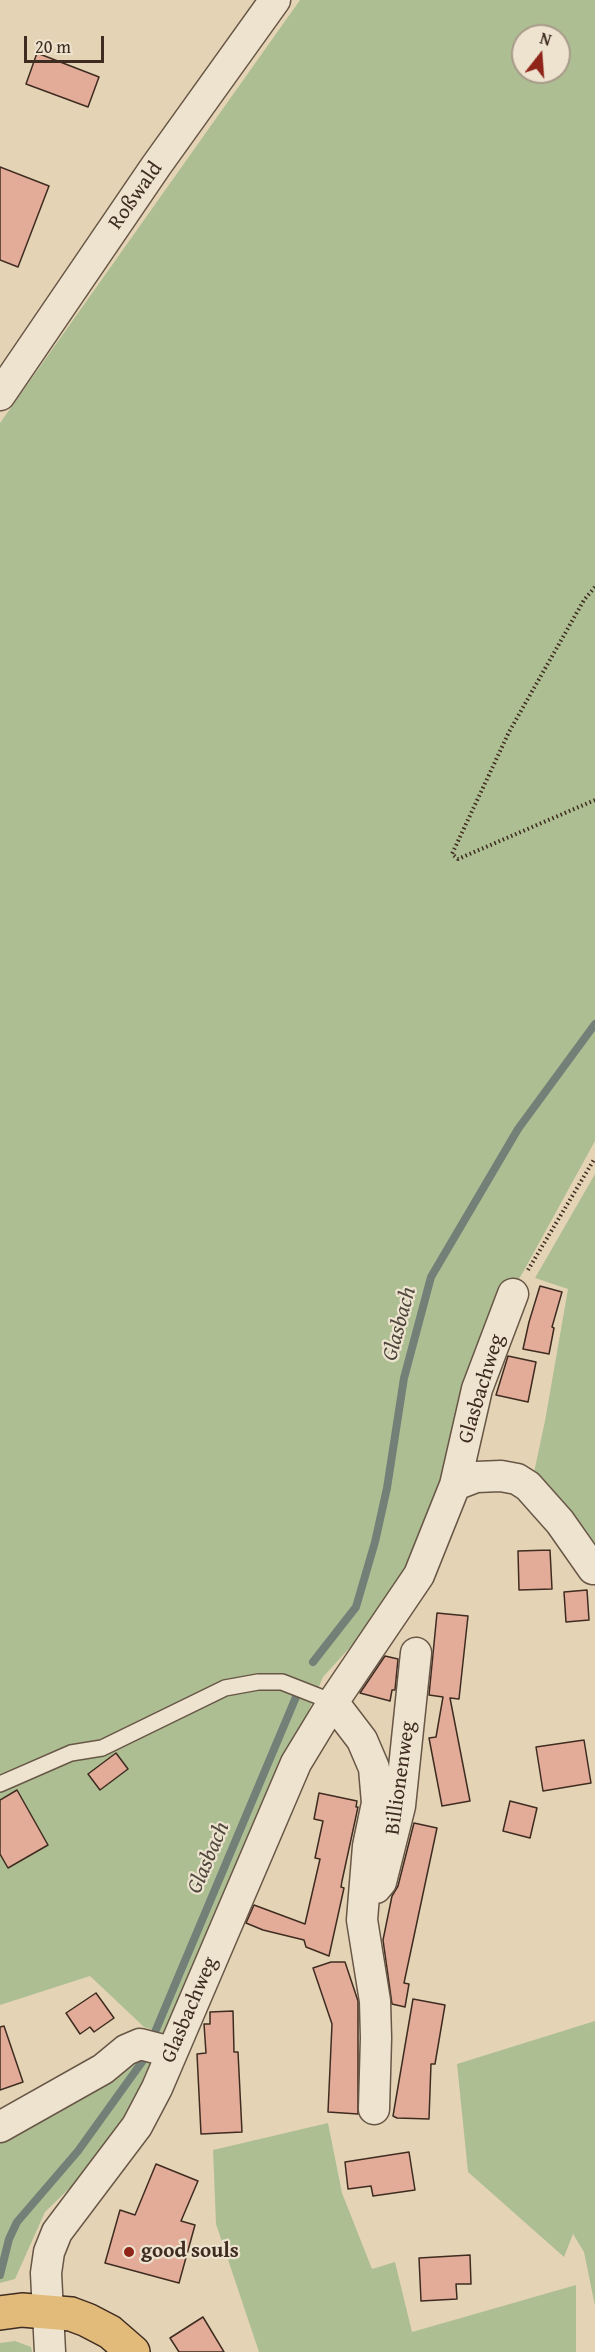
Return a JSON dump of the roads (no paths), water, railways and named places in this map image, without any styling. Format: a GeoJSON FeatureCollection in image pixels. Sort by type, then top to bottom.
{"type":"FeatureCollection","features":[{"type":"Feature","properties":{"kind":"main road"},"geometry":{"type":"LineString","coordinates":[[0,2313],[47,2310],[71,2314],[87,2319],[110,2332],[133,2352]]}},
{"type":"Feature","properties":{"kind":"street","name":"Roßwald"},"geometry":{"type":"LineString","coordinates":[[0,395],[156,166],[275,0]]}},
{"type":"Feature","properties":{"kind":"street","name":"Glasbachweg"},"geometry":{"type":"LineString","coordinates":[[50,2352],[46,2273],[49,2252],[57,2232],[137,2127],[156,2088],[296,1763],[333,1702],[419,1575],[455,1485],[477,1389],[513,1294]]}},
{"type":"Feature","properties":{"kind":"street","name":"Glasbachweg"},"geometry":{"type":"LineString","coordinates":[[455,1485],[476,1477],[501,1476],[517,1479],[528,1486],[560,1522],[593,1569]]}},
{"type":"Feature","properties":{"kind":"street","name":"Billionenweg"},"geometry":{"type":"LineString","coordinates":[[365,1889],[376,1888],[381,1882],[400,1806],[416,1653]]}},
{"type":"Feature","properties":{"kind":"street","name":"Billionenweg"},"geometry":{"type":"LineString","coordinates":[[333,1702],[362,1740],[374,1768],[377,1803],[368,1846],[362,1920],[365,1949],[372,1975],[376,2038],[374,2109]]}},
{"type":"Feature","properties":{"kind":"street"},"geometry":{"type":"LineString","coordinates":[[0,2127],[103,2069],[126,2050],[141,2044],[171,2052]]}},
{"type":"Feature","properties":{"kind":"lane"},"geometry":{"type":"LineString","coordinates":[[0,1784],[71,1753],[102,1748],[225,1688],[258,1682],[282,1682],[333,1702]]}},
{"type":"Feature","properties":{"kind":"waterway","name":"Glasbach"},"geometry":{"type":"LineString","coordinates":[[313,1662],[356,1607],[375,1542],[387,1488],[404,1378],[431,1277],[518,1129],[595,1024]]}},
{"type":"Feature","properties":{"kind":"waterway","name":"Glasbach"},"geometry":{"type":"LineString","coordinates":[[155,2032],[296,1697]]}},
{"type":"Feature","properties":{"kind":"waterway","name":"Glasbach"},"geometry":{"type":"LineString","coordinates":[[0,2275],[9,2239],[17,2222],[78,2151],[142,2062]]}},
{"type":"Feature","properties":{"kind":"place","name":"good souls"},"geometry":{"type":"Point","coordinates":[129,2252]}}]}
